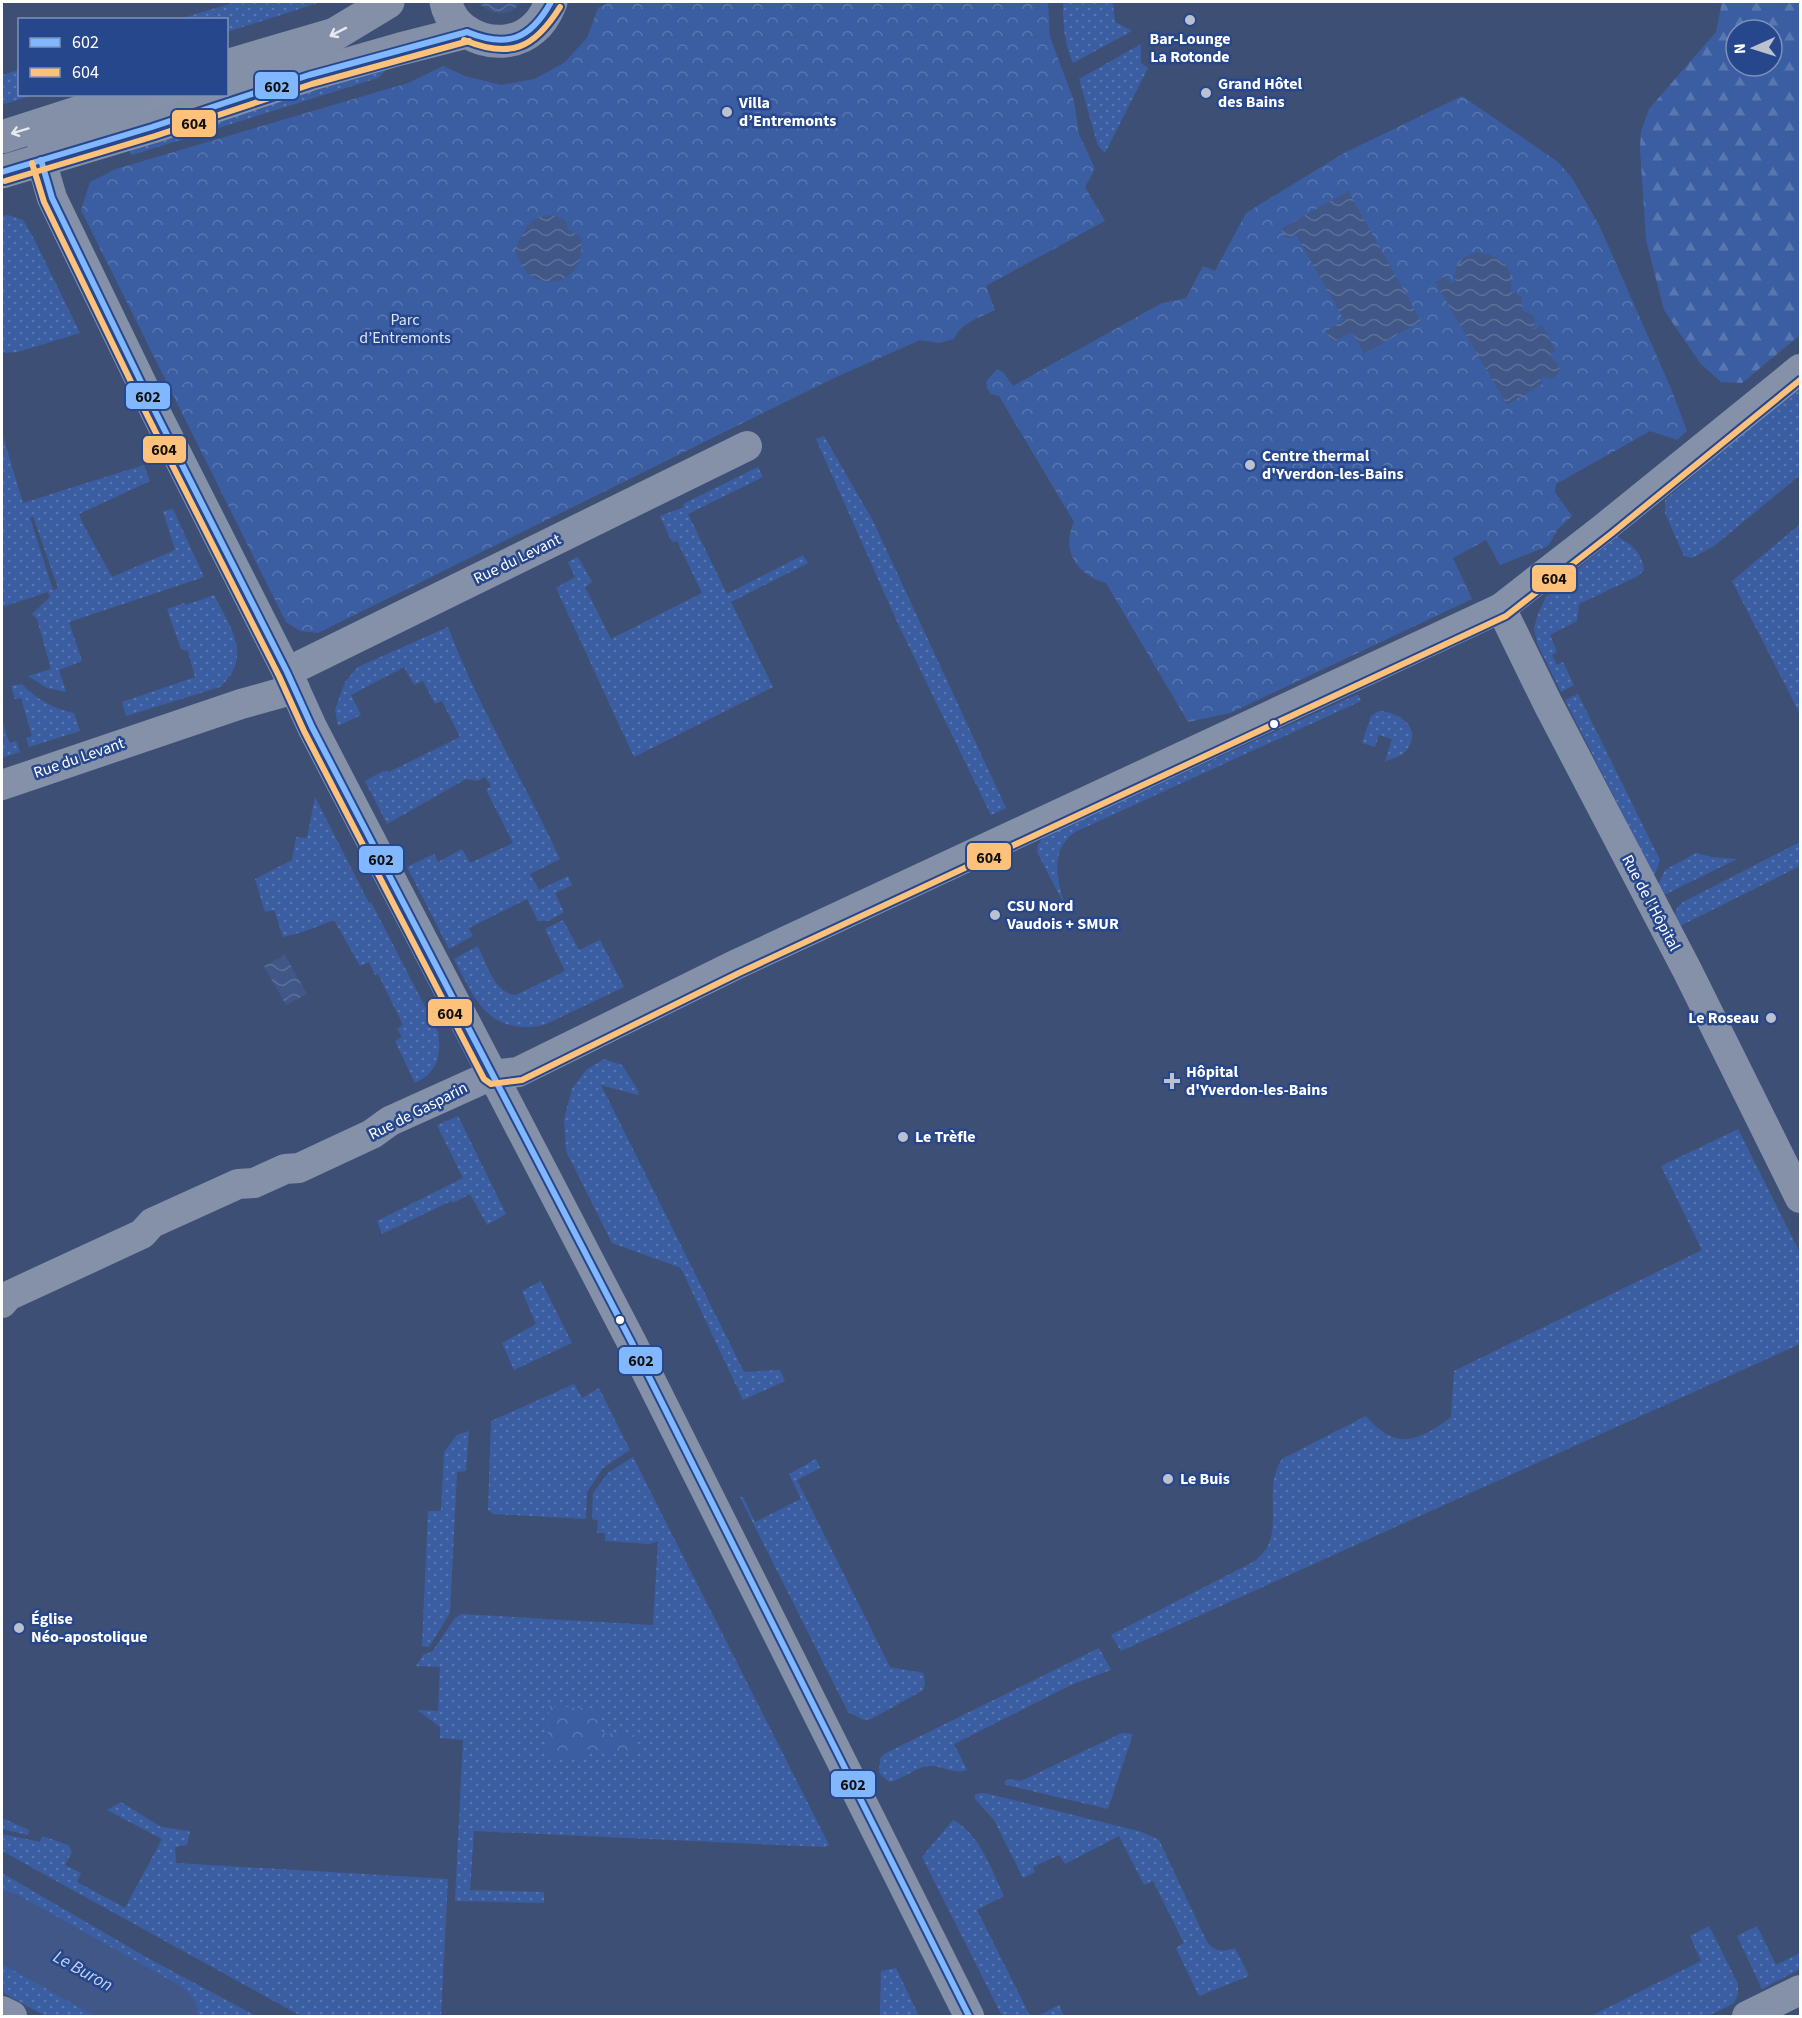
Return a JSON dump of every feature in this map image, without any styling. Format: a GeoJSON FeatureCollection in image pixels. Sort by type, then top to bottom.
{"type":"FeatureCollection","features":[{"type":"Feature","properties":{"kind":"main road"},"geometry":{"type":"LineString","coordinates":[[228,65],[335,34],[388,2]]}},
{"type":"Feature","properties":{"kind":"main road"},"geometry":{"type":"LineString","coordinates":[[446,2],[455,21],[467,32],[483,40],[500,42],[517,39],[532,30],[544,17],[551,2]]}},
{"type":"Feature","properties":{"kind":"main road"},"geometry":{"type":"LineString","coordinates":[[2,172],[152,127],[309,75],[467,32]]}},
{"type":"Feature","properties":{"kind":"main road"},"geometry":{"type":"LineString","coordinates":[[2,137],[130,96]]}},
{"type":"Feature","properties":{"kind":"street"},"geometry":{"type":"LineString","coordinates":[[228,82],[264,72],[269,53]]}},
{"type":"Feature","properties":{"kind":"street"},"geometry":{"type":"LineString","coordinates":[[185,96],[56,138],[42,150],[41,160],[52,198],[291,680],[312,727],[632,1343],[969,2016]]}},
{"type":"Feature","properties":{"kind":"street","name":"Rue de Gasparin"},"geometry":{"type":"LineString","coordinates":[[2,1303],[8,1296],[142,1234],[152,1223],[238,1184],[254,1183],[285,1169],[299,1168],[372,1134],[390,1121],[492,1075],[518,1072],[735,965],[1502,608],[1800,369]]}},
{"type":"Feature","properties":{"kind":"street","name":"Rue du Levant"},"geometry":{"type":"LineString","coordinates":[[2,784],[241,704],[747,446]]}},
{"type":"Feature","properties":{"kind":"street","name":"Rue de l'Hôpital"},"geometry":{"type":"LineString","coordinates":[[1502,608],[1548,704],[1692,981],[1800,1198]]}},
{"type":"Feature","properties":{"kind":"street"},"geometry":{"type":"LineString","coordinates":[[1747,2016],[1800,1990]]}},
{"type":"Feature","properties":{"kind":"street"},"geometry":{"type":"LineString","coordinates":[[2,2011],[12,2016]]}},
{"type":"Feature","properties":{"kind":"green space"},"geometry":{"type":"Polygon","coordinates":[[[236,2],[321,2],[228,32],[228,18],[182,18],[236,2]]]}},
{"type":"Feature","properties":{"kind":"green space","name":"Parc d’Entremonts"},"geometry":{"type":"Polygon","coordinates":[[[610,2],[1048,2],[1050,37],[1074,101],[1079,134],[1095,169],[1085,187],[1105,221],[986,286],[995,310],[966,325],[954,339],[939,343],[920,340],[832,379],[318,633],[300,631],[286,622],[81,210],[90,182],[116,169],[408,83],[443,66],[465,76],[501,85],[534,79],[564,63],[587,38],[598,8],[610,2]]]}},
{"type":"Feature","properties":{"kind":"green space"},"geometry":{"type":"Polygon","coordinates":[[[1063,2],[1109,2],[1113,4],[1115,22],[1132,31],[1073,63],[1065,33],[1063,2]]]}},
{"type":"Feature","properties":{"kind":"green space"},"geometry":{"type":"Polygon","coordinates":[[[1722,2],[1800,2],[1800,335],[1742,383],[1721,382],[1700,363],[1664,310],[1646,240],[1640,149],[1641,131],[1649,109],[1716,32],[1722,2]]]}},
{"type":"Feature","properties":{"kind":"green space"},"geometry":{"type":"Polygon","coordinates":[[[1141,44],[1141,63],[1148,68],[1105,153],[1098,146],[1079,79],[1141,44]]]}},
{"type":"Feature","properties":{"kind":"green space"},"geometry":{"type":"Polygon","coordinates":[[[18,70],[18,96],[30,96],[2,105],[2,75],[18,70]]]}},
{"type":"Feature","properties":{"kind":"green space"},"geometry":{"type":"Polygon","coordinates":[[[386,70],[378,78],[132,155],[130,153],[130,148],[151,138],[386,70]]]}},
{"type":"Feature","properties":{"kind":"green space"},"geometry":{"type":"Polygon","coordinates":[[[1462,96],[1558,162],[1572,178],[1599,225],[1670,386],[1687,431],[1677,440],[1650,431],[1556,484],[1555,492],[1572,516],[1558,529],[1548,546],[1500,565],[1486,540],[1453,558],[1472,599],[1230,713],[1188,722],[1106,583],[1087,574],[1074,560],[1069,542],[1074,522],[999,396],[991,394],[986,382],[997,369],[1003,372],[1013,386],[1162,303],[1186,298],[1203,266],[1215,271],[1246,213],[1344,153],[1462,96]]]}},
{"type":"Feature","properties":{"kind":"green space"},"geometry":{"type":"Polygon","coordinates":[[[8,215],[23,220],[80,333],[18,352],[4,353],[2,350],[2,216],[8,215]]]}},
{"type":"Feature","properties":{"kind":"green space"},"geometry":{"type":"Polygon","coordinates":[[[1800,384],[1800,475],[1714,546],[1692,558],[1684,556],[1665,513],[1665,500],[1800,384]]]}},
{"type":"Feature","properties":{"kind":"green space"},"geometry":{"type":"Polygon","coordinates":[[[2,433],[23,503],[144,465],[150,481],[79,514],[83,524],[112,577],[175,550],[163,511],[173,509],[204,577],[69,622],[82,661],[59,670],[66,692],[47,688],[28,676],[51,669],[37,619],[32,614],[50,597],[48,592],[2,607],[2,433]],[[33,516],[30,518],[53,590],[58,588],[33,516]]]}},
{"type":"Feature","properties":{"kind":"green space"},"geometry":{"type":"Polygon","coordinates":[[[824,436],[873,521],[1006,808],[991,815],[899,626],[816,439],[824,436]]]}},
{"type":"Feature","properties":{"kind":"green space"},"geometry":{"type":"Polygon","coordinates":[[[758,467],[763,477],[688,514],[727,594],[803,555],[808,563],[731,602],[773,687],[634,757],[556,588],[575,577],[568,562],[578,557],[592,582],[585,587],[611,639],[702,593],[677,541],[672,542],[660,516],[684,507],[683,504],[758,467]]]}},
{"type":"Feature","properties":{"kind":"green space"},"geometry":{"type":"Polygon","coordinates":[[[1800,524],[1800,714],[1732,581],[1800,524]]]}},
{"type":"Feature","properties":{"kind":"green space"},"geometry":{"type":"Polygon","coordinates":[[[1616,536],[1635,549],[1641,558],[1644,570],[1638,576],[1579,604],[1577,621],[1550,635],[1557,652],[1552,655],[1557,665],[1563,662],[1574,685],[1561,692],[1537,643],[1534,628],[1538,614],[1546,597],[1616,536]]]}},
{"type":"Feature","properties":{"kind":"green space"},"geometry":{"type":"Polygon","coordinates":[[[214,595],[236,642],[236,664],[230,676],[220,687],[126,716],[122,702],[195,677],[188,651],[181,649],[167,609],[214,595]]]}},
{"type":"Feature","properties":{"kind":"green space"},"geometry":{"type":"Polygon","coordinates":[[[448,627],[487,715],[560,859],[530,874],[539,890],[568,876],[572,885],[555,893],[564,912],[548,921],[538,921],[527,899],[469,928],[473,936],[449,949],[407,867],[434,854],[438,862],[462,849],[470,863],[513,843],[486,790],[491,786],[485,777],[477,781],[466,779],[387,824],[365,781],[383,771],[389,772],[460,737],[442,701],[435,704],[423,681],[414,685],[404,667],[351,695],[361,715],[338,726],[335,710],[345,682],[358,667],[448,627]]]}},
{"type":"Feature","properties":{"kind":"green space"},"geometry":{"type":"Polygon","coordinates":[[[22,684],[46,703],[74,713],[80,731],[29,747],[26,738],[32,736],[21,698],[15,699],[11,686],[22,684]]]}},
{"type":"Feature","properties":{"kind":"green space"},"geometry":{"type":"Polygon","coordinates":[[[1358,694],[1361,701],[1075,832],[1061,848],[1058,857],[1058,876],[1065,906],[1037,852],[1043,837],[1358,694]]]}},
{"type":"Feature","properties":{"kind":"green space"},"geometry":{"type":"Polygon","coordinates":[[[1578,694],[1660,860],[1654,876],[1565,700],[1578,694]]]}},
{"type":"Feature","properties":{"kind":"green space"},"geometry":{"type":"Polygon","coordinates":[[[1379,711],[1401,718],[1411,728],[1412,735],[1411,743],[1406,751],[1385,762],[1392,739],[1379,735],[1375,747],[1362,743],[1371,716],[1379,711]]]}},
{"type":"Feature","properties":{"kind":"green space"},"geometry":{"type":"Polygon","coordinates":[[[2,719],[9,743],[16,741],[20,752],[2,758],[2,719]]]}},
{"type":"Feature","properties":{"kind":"green space"},"geometry":{"type":"Polygon","coordinates":[[[315,797],[438,1032],[439,1048],[433,1069],[415,1083],[395,1041],[402,1037],[397,1029],[403,1025],[378,974],[375,975],[369,962],[360,966],[334,920],[283,937],[274,910],[265,912],[255,879],[292,860],[296,837],[307,838],[315,797]]]}},
{"type":"Feature","properties":{"kind":"green space"},"geometry":{"type":"Polygon","coordinates":[[[1800,842],[1800,866],[1680,926],[1674,917],[1677,908],[1683,902],[1800,842]]]}},
{"type":"Feature","properties":{"kind":"green space"},"geometry":{"type":"Polygon","coordinates":[[[1696,853],[1737,859],[1664,895],[1658,885],[1665,870],[1696,853]]]}},
{"type":"Feature","properties":{"kind":"green space"},"geometry":{"type":"Polygon","coordinates":[[[563,920],[579,950],[600,940],[624,987],[544,1025],[525,1027],[510,1025],[486,1012],[469,988],[454,959],[478,946],[497,984],[502,989],[516,995],[565,971],[545,929],[563,920]]]}},
{"type":"Feature","properties":{"kind":"green space"},"geometry":{"type":"Polygon","coordinates":[[[604,1059],[622,1065],[639,1092],[638,1095],[601,1085],[744,1372],[780,1370],[785,1381],[743,1400],[681,1268],[612,1243],[566,1151],[564,1119],[572,1089],[586,1070],[604,1059]]]}},
{"type":"Feature","properties":{"kind":"green space"},"geometry":{"type":"Polygon","coordinates":[[[458,1116],[506,1214],[487,1225],[470,1194],[382,1234],[377,1221],[463,1178],[437,1125],[458,1116]]]}},
{"type":"Feature","properties":{"kind":"green space"},"geometry":{"type":"Polygon","coordinates":[[[1738,1129],[1800,1253],[1800,1344],[1121,1651],[1111,1635],[1255,1561],[1264,1552],[1268,1546],[1273,1526],[1274,1480],[1282,1459],[1366,1416],[1387,1435],[1408,1439],[1418,1437],[1451,1417],[1454,1371],[1702,1250],[1661,1166],[1738,1129]]]}},
{"type":"Feature","properties":{"kind":"green space"},"geometry":{"type":"Polygon","coordinates":[[[541,1281],[572,1343],[514,1370],[502,1343],[536,1324],[522,1291],[541,1281]]]}},
{"type":"Feature","properties":{"kind":"green space"},"geometry":{"type":"Polygon","coordinates":[[[574,1384],[582,1398],[599,1388],[630,1450],[603,1468],[587,1492],[586,1519],[493,1514],[488,1510],[491,1421],[574,1384]]]}},
{"type":"Feature","properties":{"kind":"green space"},"geometry":{"type":"Polygon","coordinates":[[[469,1431],[466,1471],[457,1472],[450,1613],[429,1647],[422,1646],[428,1511],[441,1511],[444,1452],[457,1435],[469,1431]]]}},
{"type":"Feature","properties":{"kind":"green space"},"geometry":{"type":"Polygon","coordinates":[[[633,1457],[829,1845],[825,1847],[474,1831],[470,1890],[544,1892],[544,1903],[455,1901],[463,1740],[440,1738],[440,1727],[417,1710],[438,1711],[440,1667],[416,1666],[424,1654],[432,1652],[455,1618],[461,1614],[653,1625],[658,1541],[650,1544],[605,1541],[605,1533],[597,1533],[598,1520],[592,1519],[593,1493],[608,1473],[633,1457]]]}},
{"type":"Feature","properties":{"kind":"green space"},"geometry":{"type":"Polygon","coordinates":[[[816,1459],[820,1468],[797,1480],[890,1667],[923,1673],[925,1685],[922,1691],[871,1719],[864,1720],[848,1712],[740,1497],[743,1497],[755,1522],[801,1499],[789,1474],[816,1459]]]}},
{"type":"Feature","properties":{"kind":"green space"},"geometry":{"type":"Polygon","coordinates":[[[1099,1648],[1111,1670],[1073,1684],[954,1744],[967,1770],[925,1767],[889,1782],[879,1773],[880,1759],[884,1754],[1099,1648]]]}},
{"type":"Feature","properties":{"kind":"green space"},"geometry":{"type":"Polygon","coordinates":[[[549,1706],[600,1709],[599,1733],[636,1735],[635,1752],[588,1749],[587,1759],[547,1757],[549,1706]]]}},
{"type":"Feature","properties":{"kind":"green space"},"geometry":{"type":"Polygon","coordinates":[[[1122,1733],[1133,1734],[1108,1809],[1006,1785],[1004,1782],[1007,1779],[1021,1781],[1122,1733]]]}},
{"type":"Feature","properties":{"kind":"green space"},"geometry":{"type":"Polygon","coordinates":[[[985,1793],[1142,1832],[1159,1840],[1207,1942],[1219,1950],[1235,1948],[1249,1976],[1199,1996],[1176,1948],[1184,1943],[1153,1881],[1144,1885],[1119,1836],[1065,1864],[1059,1855],[1033,1867],[1035,1872],[1023,1878],[994,1820],[975,1799],[975,1794],[985,1793]]]}},
{"type":"Feature","properties":{"kind":"green space"},"geometry":{"type":"Polygon","coordinates":[[[121,1802],[161,1827],[190,1831],[187,1845],[175,1847],[176,1863],[448,1879],[441,2016],[301,2016],[2,1851],[2,1834],[40,1842],[42,1836],[68,1845],[72,1852],[65,1865],[81,1873],[77,1882],[125,1908],[162,1839],[107,1810],[121,1802]]]}},
{"type":"Feature","properties":{"kind":"green space"},"geometry":{"type":"Polygon","coordinates":[[[2,1818],[29,1830],[28,1835],[2,1829],[2,1818]]]}},
{"type":"Feature","properties":{"kind":"green space"},"geometry":{"type":"Polygon","coordinates":[[[953,1820],[971,1834],[978,1843],[1004,1896],[977,1910],[1030,2016],[1002,2016],[922,1857],[953,1820]]]}},
{"type":"Feature","properties":{"kind":"green space"},"geometry":{"type":"Polygon","coordinates":[[[2,1873],[146,1957],[256,2016],[198,2016],[2,1907],[2,1873]]]}},
{"type":"Feature","properties":{"kind":"green space"},"geometry":{"type":"Polygon","coordinates":[[[1709,1926],[1738,1984],[1738,1994],[1734,2003],[1708,2016],[1591,2016],[1701,1961],[1690,1936],[1709,1926]]]}},
{"type":"Feature","properties":{"kind":"green space"},"geometry":{"type":"Polygon","coordinates":[[[1757,1926],[1776,1965],[1800,1953],[1800,1969],[1762,1989],[1737,1936],[1757,1926]]]}},
{"type":"Feature","properties":{"kind":"green space"},"geometry":{"type":"Polygon","coordinates":[[[2,1941],[137,2016],[45,2016],[2,1992],[2,1941]]]}},
{"type":"Feature","properties":{"kind":"green space"},"geometry":{"type":"Polygon","coordinates":[[[896,1968],[919,2016],[880,2016],[881,1971],[896,1968]]]}},
{"type":"Feature","properties":{"kind":"green space"},"geometry":{"type":"Polygon","coordinates":[[[1059,2005],[1064,2016],[1038,2016],[1059,2005]]]}},
{"type":"Feature","properties":{"kind":"water"},"geometry":{"type":"Polygon","coordinates":[[[478,2],[521,2],[511,11],[500,13],[483,7],[478,2]]]}},
{"type":"Feature","properties":{"kind":"water"},"geometry":{"type":"Polygon","coordinates":[[[1348,191],[1421,321],[1364,354],[1352,332],[1333,342],[1326,331],[1344,320],[1296,235],[1287,239],[1281,229],[1348,191]]]}},
{"type":"Feature","properties":{"kind":"water"},"geometry":{"type":"Polygon","coordinates":[[[545,215],[566,220],[568,230],[580,236],[581,252],[578,265],[570,274],[560,280],[549,282],[538,280],[528,273],[516,251],[517,243],[528,225],[545,215]]]}},
{"type":"Feature","properties":{"kind":"water"},"geometry":{"type":"Polygon","coordinates":[[[1477,252],[1493,256],[1504,263],[1510,275],[1511,292],[1521,296],[1522,311],[1533,315],[1533,330],[1542,325],[1556,351],[1550,355],[1560,369],[1557,375],[1551,379],[1543,377],[1540,380],[1542,384],[1507,405],[1435,282],[1446,276],[1451,284],[1455,281],[1456,267],[1465,257],[1477,252]]]}},
{"type":"Feature","properties":{"kind":"water"},"geometry":{"type":"Polygon","coordinates":[[[285,955],[307,994],[286,1005],[264,966],[285,955]]]}},
{"type":"Feature","properties":{"kind":"waterway","name":"Le Buron"},"geometry":{"type":"LineString","coordinates":[[2,1925],[164,2016]]}},
{"type":"Feature","properties":{"kind":"transit line","name":"602"},"geometry":{"type":"LineString","coordinates":[[467,32],[494,39],[506,40],[516,37],[535,25],[551,2]]}},
{"type":"Feature","properties":{"kind":"transit line","name":"604"},"geometry":{"type":"LineString","coordinates":[[464,40],[495,49],[520,46],[540,33],[560,7]]}},
{"type":"Feature","properties":{"kind":"transit line","name":"602"},"geometry":{"type":"LineString","coordinates":[[2,172],[152,127],[309,75],[467,32]]}},
{"type":"Feature","properties":{"kind":"transit line","name":"604"},"geometry":{"type":"LineString","coordinates":[[5,181],[155,136],[312,84],[469,41]]}},
{"type":"Feature","properties":{"kind":"transit line","name":"602"},"geometry":{"type":"LineString","coordinates":[[41,160],[52,198],[156,413],[287,672],[312,727],[632,1343],[969,2016]]}},
{"type":"Feature","properties":{"kind":"transit line","name":"604"},"geometry":{"type":"LineString","coordinates":[[32,163],[44,202],[148,417],[279,676],[304,731],[484,1079],[491,1084],[522,1080],[739,973],[1506,616],[1800,380]]}},
{"type":"Feature","properties":{"kind":"place","name":"Bar-Lounge La Rotonde"},"geometry":{"type":"Point","coordinates":[1190,20]}},
{"type":"Feature","properties":{"kind":"place","name":"Grand Hôtel des Bains"},"geometry":{"type":"Point","coordinates":[1206,93]}},
{"type":"Feature","properties":{"kind":"place","name":"Villa d’Entremonts"},"geometry":{"type":"Point","coordinates":[727,112]}},
{"type":"Feature","properties":{"kind":"place","name":"Centre thermal d'Yverdon-les-Bains"},"geometry":{"type":"Point","coordinates":[1250,465]}},
{"type":"Feature","properties":{"kind":"place","name":"CSU Nord Vaudois + SMUR"},"geometry":{"type":"Point","coordinates":[995,915]}},
{"type":"Feature","properties":{"kind":"place","name":"Le Roseau"},"geometry":{"type":"Point","coordinates":[1771,1018]}},
{"type":"Feature","properties":{"kind":"place","name":"Hôpital d'Yverdon-les-Bains"},"geometry":{"type":"Point","coordinates":[1172,1081]}},
{"type":"Feature","properties":{"kind":"place","name":"Le Trèfle"},"geometry":{"type":"Point","coordinates":[903,1137]}},
{"type":"Feature","properties":{"kind":"place","name":"Le Buis"},"geometry":{"type":"Point","coordinates":[1168,1479]}},
{"type":"Feature","properties":{"kind":"place","name":"Église Néo-apostolique"},"geometry":{"type":"Point","coordinates":[19,1628]}}]}
